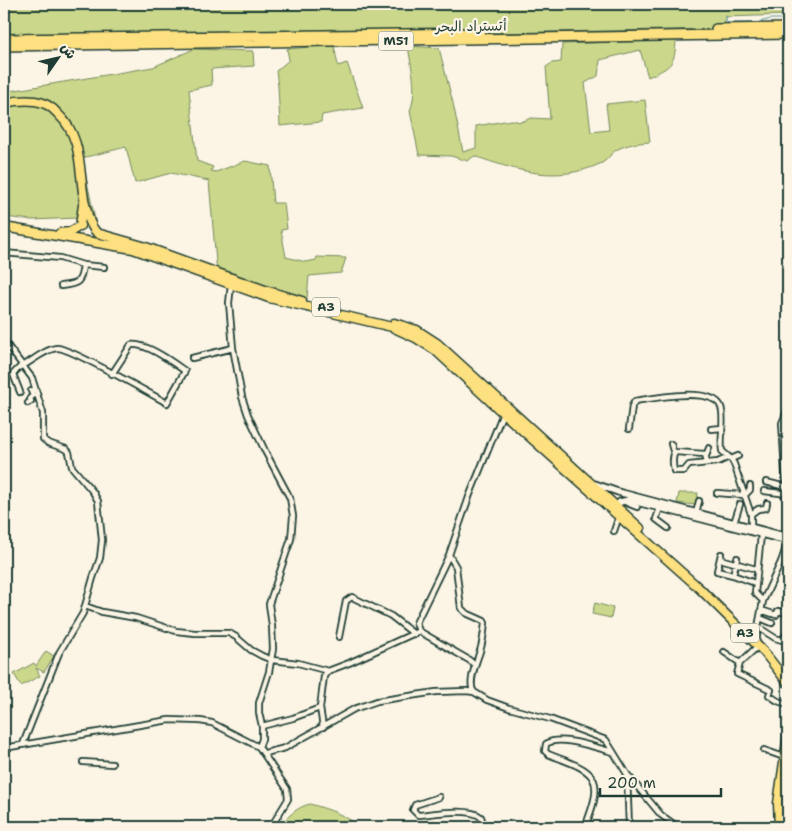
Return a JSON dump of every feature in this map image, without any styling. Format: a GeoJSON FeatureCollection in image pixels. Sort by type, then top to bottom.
{"type":"FeatureCollection","features":[{"type":"Feature","properties":{"kind":"highway","name":"أتستراد البحر"},"geometry":{"type":"LineString","coordinates":[[4,39],[788,28]]}},
{"type":"Feature","properties":{"kind":"highway","name":"أتستراد البحر"},"geometry":{"type":"LineString","coordinates":[[4,46],[788,34]]}},
{"type":"Feature","properties":{"kind":"highway","name":"A3"},"geometry":{"type":"LineString","coordinates":[[4,102],[41,102],[52,108],[66,121],[76,139],[83,194],[91,226],[101,235],[143,246],[287,298],[402,324],[424,334],[441,346],[537,435],[618,504],[698,586]]}},
{"type":"Feature","properties":{"kind":"highway"},"geometry":{"type":"LineString","coordinates":[[48,234],[70,232],[80,226],[83,194]]}},
{"type":"Feature","properties":{"kind":"highway","name":"A3"},"geometry":{"type":"LineString","coordinates":[[4,226],[141,251],[231,285],[283,302],[392,327],[405,332],[435,350],[698,586],[757,645],[783,674],[788,683]]}},
{"type":"Feature","properties":{"kind":"highway"},"geometry":{"type":"LineString","coordinates":[[778,827],[778,803],[785,778],[788,734]]}},
{"type":"Feature","properties":{"kind":"street"},"geometry":{"type":"LineString","coordinates":[[4,253],[60,258],[83,265],[104,267]]}},
{"type":"Feature","properties":{"kind":"street"},"geometry":{"type":"LineString","coordinates":[[61,286],[79,281],[83,265]]}},
{"type":"Feature","properties":{"kind":"street"},"geometry":{"type":"LineString","coordinates":[[231,285],[229,303],[239,388],[248,415],[292,504],[293,516],[290,539],[269,604],[273,638],[272,660],[259,702],[262,726],[262,739],[259,747]]}},
{"type":"Feature","properties":{"kind":"street"},"geometry":{"type":"LineString","coordinates":[[4,341],[32,378],[43,414],[43,438],[48,443],[66,449],[69,452],[72,466],[89,485],[98,501],[102,529],[102,550],[85,606],[75,629],[59,653],[23,744]]}},
{"type":"Feature","properties":{"kind":"street"},"geometry":{"type":"LineString","coordinates":[[20,392],[13,374],[23,366],[55,348],[63,348],[112,374],[167,403],[185,371],[155,352],[131,345],[112,374]]}},
{"type":"Feature","properties":{"kind":"street"},"geometry":{"type":"LineString","coordinates":[[192,358],[233,348]]}},
{"type":"Feature","properties":{"kind":"street"},"geometry":{"type":"LineString","coordinates":[[28,403],[33,396],[31,391],[35,389]]}},
{"type":"Feature","properties":{"kind":"street"},"geometry":{"type":"LineString","coordinates":[[629,429],[632,406],[635,401],[676,396],[707,396],[714,399],[720,404],[722,410],[722,451],[730,458],[751,514],[751,527]]}},
{"type":"Feature","properties":{"kind":"street"},"geometry":{"type":"LineString","coordinates":[[766,493],[788,495],[782,423],[788,409]]}},
{"type":"Feature","properties":{"kind":"street"},"geometry":{"type":"LineString","coordinates":[[416,632],[416,623],[449,554],[469,497],[503,413]]}},
{"type":"Feature","properties":{"kind":"street"},"geometry":{"type":"LineString","coordinates":[[711,429],[722,428]]}},
{"type":"Feature","properties":{"kind":"street"},"geometry":{"type":"LineString","coordinates":[[671,444],[674,454],[674,471],[684,471],[689,465],[718,462],[738,456]]}},
{"type":"Feature","properties":{"kind":"street"},"geometry":{"type":"LineString","coordinates":[[707,463],[706,456],[709,448]]}},
{"type":"Feature","properties":{"kind":"street"},"geometry":{"type":"LineString","coordinates":[[674,454],[675,452],[702,453],[706,456]]}},
{"type":"Feature","properties":{"kind":"street"},"geometry":{"type":"LineString","coordinates":[[591,482],[618,492],[788,537]]}},
{"type":"Feature","properties":{"kind":"street"},"geometry":{"type":"LineString","coordinates":[[766,482],[786,486]]}},
{"type":"Feature","properties":{"kind":"street"},"geometry":{"type":"LineString","coordinates":[[744,496],[750,490],[750,486]]}},
{"type":"Feature","properties":{"kind":"street"},"geometry":{"type":"LineString","coordinates":[[717,492],[744,496]]}},
{"type":"Feature","properties":{"kind":"street"},"geometry":{"type":"LineString","coordinates":[[618,504],[629,500],[788,542],[787,551],[763,601],[757,645],[740,663],[737,674],[771,690],[769,695],[783,704],[788,703]]}},
{"type":"Feature","properties":{"kind":"street"},"geometry":{"type":"LineString","coordinates":[[696,513],[699,501]]}},
{"type":"Feature","properties":{"kind":"street"},"geometry":{"type":"LineString","coordinates":[[618,504],[630,503],[636,507]]}},
{"type":"Feature","properties":{"kind":"street"},"geometry":{"type":"LineString","coordinates":[[751,514],[758,509],[766,508],[766,503]]}},
{"type":"Feature","properties":{"kind":"street"},"geometry":{"type":"LineString","coordinates":[[734,523],[740,504]]}},
{"type":"Feature","properties":{"kind":"street"},"geometry":{"type":"LineString","coordinates":[[660,508],[656,519],[668,528]]}},
{"type":"Feature","properties":{"kind":"street"},"geometry":{"type":"LineString","coordinates":[[614,531],[619,516]]}},
{"type":"Feature","properties":{"kind":"street"},"geometry":{"type":"LineString","coordinates":[[761,535],[755,593],[763,601]]}},
{"type":"Feature","properties":{"kind":"street"},"geometry":{"type":"LineString","coordinates":[[449,554],[456,567],[461,608],[466,614],[485,623],[480,650],[474,665],[471,684],[474,692]]}},
{"type":"Feature","properties":{"kind":"street"},"geometry":{"type":"LineString","coordinates":[[755,583],[717,571],[721,556],[736,564],[756,569]]}},
{"type":"Feature","properties":{"kind":"street"},"geometry":{"type":"LineString","coordinates":[[733,575],[737,558]]}},
{"type":"Feature","properties":{"kind":"street"},"geometry":{"type":"LineString","coordinates":[[339,637],[346,601],[352,598],[391,616],[416,632],[469,660],[474,665]]}},
{"type":"Feature","properties":{"kind":"street"},"geometry":{"type":"LineString","coordinates":[[85,606],[176,630],[194,633],[229,633],[251,650],[272,660],[298,663],[328,671],[350,664],[416,632]]}},
{"type":"Feature","properties":{"kind":"street"},"geometry":{"type":"LineString","coordinates":[[761,610],[776,615],[778,611],[788,613]]}},
{"type":"Feature","properties":{"kind":"street"},"geometry":{"type":"LineString","coordinates":[[760,618],[772,623]]}},
{"type":"Feature","properties":{"kind":"street"},"geometry":{"type":"LineString","coordinates":[[748,636],[758,627]]}},
{"type":"Feature","properties":{"kind":"street"},"geometry":{"type":"LineString","coordinates":[[758,627],[775,638],[782,640],[788,632]]}},
{"type":"Feature","properties":{"kind":"street"},"geometry":{"type":"LineString","coordinates":[[724,652],[740,663]]}},
{"type":"Feature","properties":{"kind":"street"},"geometry":{"type":"LineString","coordinates":[[323,727],[320,708],[324,676],[328,671]]}},
{"type":"Feature","properties":{"kind":"street"},"geometry":{"type":"LineString","coordinates":[[466,691],[471,684]]}},
{"type":"Feature","properties":{"kind":"street"},"geometry":{"type":"LineString","coordinates":[[265,753],[286,748],[354,709],[377,701],[436,692],[474,692],[509,708],[550,719],[606,740],[627,774],[661,815],[678,827]]}},
{"type":"Feature","properties":{"kind":"street"},"geometry":{"type":"LineString","coordinates":[[768,701],[778,701]]}},
{"type":"Feature","properties":{"kind":"street"},"geometry":{"type":"LineString","coordinates":[[262,726],[293,718],[320,708]]}},
{"type":"Feature","properties":{"kind":"street"},"geometry":{"type":"LineString","coordinates":[[4,748],[145,723],[187,719],[212,723],[259,747],[265,753],[288,792],[288,799],[271,827]]}},
{"type":"Feature","properties":{"kind":"street"},"geometry":{"type":"LineString","coordinates":[[585,827],[594,804],[596,786],[592,777],[582,768],[548,754],[545,751],[546,744],[564,740],[614,752]]}},
{"type":"Feature","properties":{"kind":"street"},"geometry":{"type":"LineString","coordinates":[[764,750],[785,762]]}},
{"type":"Feature","properties":{"kind":"street"},"geometry":{"type":"LineString","coordinates":[[82,762],[112,764]]}},
{"type":"Feature","properties":{"kind":"street"},"geometry":{"type":"LineString","coordinates":[[627,774],[629,827]]}},
{"type":"Feature","properties":{"kind":"street"},"geometry":{"type":"LineString","coordinates":[[439,797],[415,805],[414,810],[418,815],[474,812],[481,816],[482,827]]}},
{"type":"Feature","properties":{"kind":"green space"},"geometry":{"type":"Polygon","coordinates":[[[4,4],[788,4],[788,15],[725,17],[725,29],[194,38],[4,48],[4,4]]]}},
{"type":"Feature","properties":{"kind":"green space"},"geometry":{"type":"Polygon","coordinates":[[[676,40],[673,60],[666,68],[655,74],[648,77],[640,50],[600,60],[598,76],[585,83],[591,132],[609,130],[606,104],[645,100],[650,142],[620,148],[614,151],[604,162],[585,169],[553,174],[522,170],[474,156],[468,161],[451,156],[419,155],[410,111],[414,87],[408,46],[439,48],[463,152],[476,148],[476,126],[511,120],[521,122],[531,118],[550,119],[546,67],[552,63],[561,62],[562,44],[676,40]]]}},
{"type":"Feature","properties":{"kind":"green space"},"geometry":{"type":"Polygon","coordinates":[[[334,45],[338,66],[347,63],[363,108],[322,115],[321,122],[280,126],[276,71],[289,60],[287,49],[334,45]]]}},
{"type":"Feature","properties":{"kind":"green space"},"geometry":{"type":"Polygon","coordinates":[[[194,49],[253,51],[254,66],[211,69],[212,85],[189,90],[197,161],[213,167],[211,171],[216,172],[245,161],[270,166],[273,203],[284,203],[287,229],[281,230],[286,257],[306,262],[316,260],[317,257],[346,258],[341,273],[309,276],[304,310],[217,274],[209,181],[171,173],[135,183],[126,147],[82,158],[97,229],[77,218],[32,220],[4,217],[4,92],[153,67],[194,49]]]}},
{"type":"Feature","properties":{"kind":"green space"},"geometry":{"type":"Polygon","coordinates":[[[679,493],[698,493],[696,505],[677,503],[679,493]]]}},
{"type":"Feature","properties":{"kind":"green space"},"geometry":{"type":"Polygon","coordinates":[[[595,603],[613,608],[611,618],[592,614],[595,603]]]}},
{"type":"Feature","properties":{"kind":"green space"},"geometry":{"type":"Polygon","coordinates":[[[46,651],[54,656],[44,672],[36,668],[40,676],[21,686],[14,674],[34,663],[36,666],[46,651]]]}},
{"type":"Feature","properties":{"kind":"green space"},"geometry":{"type":"Polygon","coordinates":[[[310,804],[336,813],[360,827],[278,827],[296,810],[310,804]]]}},
{"type":"Feature","properties":{"kind":"waterway"},"geometry":{"type":"LineString","coordinates":[[726,16],[728,23],[755,23],[771,19],[788,19]]}}]}
